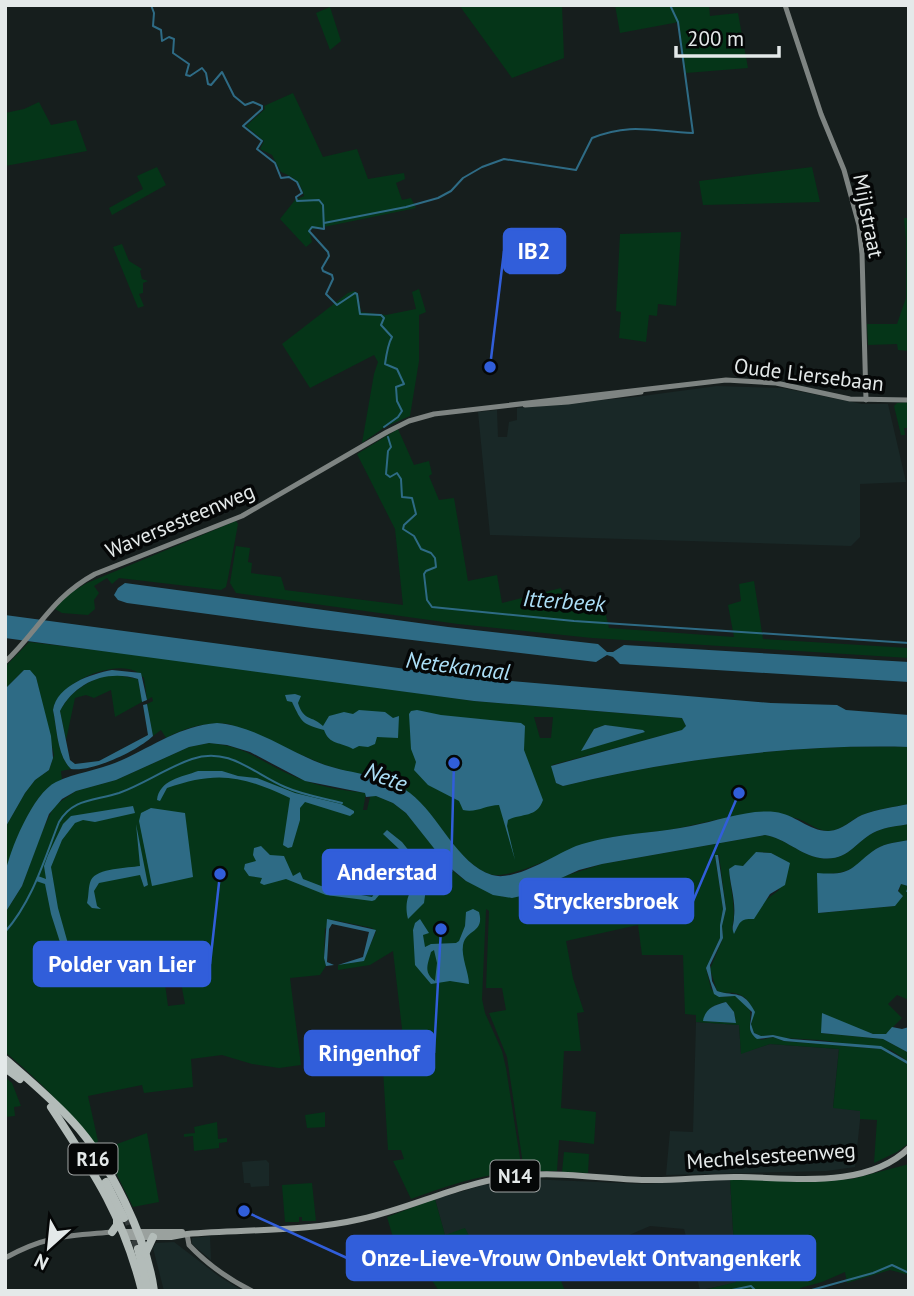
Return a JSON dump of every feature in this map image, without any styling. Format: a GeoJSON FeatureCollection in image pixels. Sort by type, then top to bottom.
{"type":"FeatureCollection","features":[{"type":"Feature","properties":{"kind":"highway","name":"R16"},"geometry":{"type":"LineString","coordinates":[[5,1059],[53,1106],[71,1129],[95,1162],[123,1217]]}},
{"type":"Feature","properties":{"kind":"highway","name":"R16"},"geometry":{"type":"LineString","coordinates":[[5,1068],[53,1106]]}},
{"type":"Feature","properties":{"kind":"highway"},"geometry":{"type":"LineString","coordinates":[[53,1106],[71,1120],[92,1146],[117,1188],[138,1235],[147,1291]]}},
{"type":"Feature","properties":{"kind":"highway"},"geometry":{"type":"LineString","coordinates":[[108,1233],[123,1217]]}},
{"type":"Feature","properties":{"kind":"highway"},"geometry":{"type":"LineString","coordinates":[[123,1217],[125,1235],[147,1291]]}},
{"type":"Feature","properties":{"kind":"highway"},"geometry":{"type":"LineString","coordinates":[[140,1251],[153,1237]]}},
{"type":"Feature","properties":{"kind":"main road","name":"Mijlstraat"},"geometry":{"type":"LineString","coordinates":[[785,5],[821,114],[844,170],[858,221],[863,273],[866,400]]}},
{"type":"Feature","properties":{"kind":"main road","name":"Oude Liersebaan"},"geometry":{"type":"LineString","coordinates":[[387,432],[434,414],[499,406],[556,404],[726,380],[756,381],[866,400],[909,400]]}},
{"type":"Feature","properties":{"kind":"main road","name":"Waversesteenweg"},"geometry":{"type":"LineString","coordinates":[[5,662],[48,611],[77,584],[95,574],[242,516],[387,432]]}},
{"type":"Feature","properties":{"kind":"main road","name":"Mechelsesteenweg"},"geometry":{"type":"LineString","coordinates":[[5,1258],[49,1238],[73,1234],[187,1234],[345,1223],[383,1214],[464,1185],[513,1176],[559,1175],[677,1180],[722,1174],[837,1173],[876,1165],[907,1150]]}},
{"type":"Feature","properties":{"kind":"main road","name":"Mechelsesteenweg"},"geometry":{"type":"LineString","coordinates":[[138,1235],[171,1237],[187,1234]]}},
{"type":"Feature","properties":{"kind":"main road"},"geometry":{"type":"LineString","coordinates":[[187,1234],[188,1245]]}},
{"type":"Feature","properties":{"kind":"main road"},"geometry":{"type":"LineString","coordinates":[[171,1237],[188,1245],[212,1266],[252,1291]]}},
{"type":"Feature","properties":{"kind":"shaded area"},"geometry":{"type":"Polygon","coordinates":[[[717,386],[782,388],[862,404],[888,404],[906,482],[860,484],[860,537],[851,546],[490,535],[478,412],[497,410],[498,437],[507,437],[509,422],[517,420],[517,408],[717,386]]]}},
{"type":"Feature","properties":{"kind":"shaded area"},"geometry":{"type":"Polygon","coordinates":[[[696,1022],[739,1025],[741,1053],[770,1044],[839,1049],[833,1107],[861,1111],[855,1167],[826,1171],[666,1175],[670,1131],[693,1132],[696,1022]]]}},
{"type":"Feature","properties":{"kind":"shaded area"},"geometry":{"type":"Polygon","coordinates":[[[266,1160],[269,1163],[269,1186],[251,1187],[250,1183],[244,1183],[242,1162],[266,1160]]]}},
{"type":"Feature","properties":{"kind":"shaded area"},"geometry":{"type":"Polygon","coordinates":[[[730,1178],[736,1283],[700,1290],[684,1229],[650,1226],[627,1236],[544,1238],[473,1245],[445,1236],[435,1199],[484,1185],[528,1179],[644,1184],[730,1178]]]}},
{"type":"Feature","properties":{"kind":"shaded area"},"geometry":{"type":"Polygon","coordinates":[[[210,1236],[211,1260],[192,1244],[192,1238],[210,1236]]]}},
{"type":"Feature","properties":{"kind":"shaded area"},"geometry":{"type":"Polygon","coordinates":[[[174,1242],[243,1291],[164,1291],[153,1248],[156,1243],[174,1242]]]}},
{"type":"Feature","properties":{"kind":"green space"},"geometry":{"type":"Polygon","coordinates":[[[459,5],[562,5],[564,58],[512,78],[459,5]]]}},
{"type":"Feature","properties":{"kind":"green space"},"geometry":{"type":"Polygon","coordinates":[[[615,5],[709,5],[710,16],[738,13],[748,68],[686,73],[679,22],[620,33],[615,5]]]}},
{"type":"Feature","properties":{"kind":"green space"},"geometry":{"type":"Polygon","coordinates":[[[330,7],[341,41],[330,50],[316,13],[330,7]]]}},
{"type":"Feature","properties":{"kind":"green space"},"geometry":{"type":"Polygon","coordinates":[[[293,93],[323,157],[357,149],[368,179],[404,173],[405,179],[396,183],[402,200],[411,198],[416,208],[309,230],[312,242],[306,247],[280,219],[295,200],[304,196],[301,187],[293,178],[281,172],[272,155],[260,149],[264,141],[246,126],[265,109],[264,106],[293,93]]]}},
{"type":"Feature","properties":{"kind":"green space"},"geometry":{"type":"Polygon","coordinates":[[[39,102],[51,125],[76,120],[87,151],[5,166],[5,113],[39,102]]]}},
{"type":"Feature","properties":{"kind":"green space"},"geometry":{"type":"Polygon","coordinates":[[[157,167],[166,185],[112,215],[109,208],[143,189],[137,176],[157,167]]]}},
{"type":"Feature","properties":{"kind":"green space"},"geometry":{"type":"Polygon","coordinates":[[[812,167],[820,202],[703,205],[699,181],[812,167]]]}},
{"type":"Feature","properties":{"kind":"green space"},"geometry":{"type":"Polygon","coordinates":[[[904,218],[909,218],[909,351],[898,350],[897,344],[868,345],[867,324],[897,324],[906,298],[904,218]]]}},
{"type":"Feature","properties":{"kind":"green space"},"geometry":{"type":"Polygon","coordinates":[[[681,232],[676,306],[658,304],[657,316],[649,315],[646,342],[619,338],[621,312],[616,311],[620,234],[681,232]]]}},
{"type":"Feature","properties":{"kind":"green space"},"geometry":{"type":"Polygon","coordinates":[[[122,244],[129,261],[142,269],[142,279],[148,281],[143,283],[143,293],[139,294],[144,306],[138,308],[113,247],[122,244]]]}},
{"type":"Feature","properties":{"kind":"green space"},"geometry":{"type":"Polygon","coordinates":[[[419,289],[426,312],[419,315],[419,361],[410,416],[385,427],[362,443],[378,362],[374,355],[310,388],[282,344],[348,293],[358,293],[361,312],[386,315],[416,309],[412,292],[419,289]]]}},
{"type":"Feature","properties":{"kind":"green space"},"geometry":{"type":"Polygon","coordinates":[[[909,402],[909,428],[904,428],[905,435],[901,435],[894,406],[897,403],[909,402]]]}},
{"type":"Feature","properties":{"kind":"green space"},"geometry":{"type":"Polygon","coordinates":[[[398,429],[414,465],[429,461],[432,474],[429,476],[439,500],[454,498],[468,581],[497,575],[502,603],[561,588],[565,602],[563,610],[603,603],[609,628],[734,637],[728,605],[741,601],[739,584],[754,581],[763,639],[909,648],[909,658],[592,638],[458,624],[236,593],[230,583],[236,546],[250,548],[248,562],[252,563],[251,573],[281,577],[285,590],[403,605],[395,529],[357,454],[398,429]]]}},
{"type":"Feature","properties":{"kind":"green space"},"geometry":{"type":"Polygon","coordinates":[[[236,521],[238,524],[228,578],[226,587],[221,590],[119,578],[112,584],[107,578],[94,586],[99,593],[94,600],[95,609],[88,615],[62,613],[55,609],[67,595],[87,583],[236,521]]]}},
{"type":"Feature","properties":{"kind":"green space"},"geometry":{"type":"Polygon","coordinates":[[[29,642],[474,701],[682,718],[686,726],[683,730],[552,765],[556,783],[563,786],[648,768],[735,755],[822,748],[909,747],[909,804],[867,813],[829,831],[785,816],[733,816],[674,829],[600,840],[512,873],[489,874],[464,857],[423,806],[398,786],[325,765],[229,724],[196,726],[166,738],[161,730],[153,736],[147,704],[153,701],[152,697],[147,700],[144,678],[125,668],[86,677],[74,683],[57,700],[53,710],[58,741],[63,757],[71,769],[61,771],[62,780],[41,795],[33,807],[19,834],[5,874],[5,828],[25,793],[35,780],[49,770],[54,755],[36,677],[24,670],[5,689],[5,667],[29,642]],[[534,717],[540,738],[551,738],[553,717],[534,717]],[[605,725],[594,729],[582,750],[644,732],[605,725]]]}},
{"type":"Feature","properties":{"kind":"green space"},"geometry":{"type":"Polygon","coordinates":[[[112,674],[138,679],[142,702],[115,717],[111,690],[94,698],[86,695],[75,698],[66,740],[60,711],[64,704],[82,687],[112,674]]]}},
{"type":"Feature","properties":{"kind":"green space"},"geometry":{"type":"Polygon","coordinates":[[[209,743],[233,747],[309,782],[366,793],[363,810],[367,810],[370,797],[374,795],[393,803],[406,813],[454,872],[466,881],[504,897],[521,896],[562,877],[602,864],[765,835],[779,839],[806,854],[820,858],[838,857],[877,831],[909,824],[909,840],[880,847],[850,869],[828,874],[819,913],[895,906],[901,884],[908,886],[909,1000],[897,995],[888,1004],[902,1018],[886,1034],[873,1034],[856,1028],[821,1033],[883,1039],[909,1053],[909,1062],[891,1050],[820,1040],[761,1036],[754,1033],[751,1024],[753,1014],[748,1001],[739,994],[717,991],[710,969],[723,938],[722,925],[726,909],[719,855],[715,856],[723,909],[720,938],[706,968],[711,989],[719,997],[735,996],[746,1004],[750,1014],[750,1031],[761,1040],[773,1037],[784,1041],[881,1049],[909,1065],[909,1143],[874,1163],[877,1120],[860,1119],[860,1111],[833,1108],[839,1049],[770,1044],[741,1054],[739,1025],[696,1022],[696,1015],[685,1014],[683,955],[642,955],[638,925],[566,941],[573,978],[584,1012],[577,1013],[581,1051],[564,1051],[561,1108],[596,1112],[594,1144],[559,1140],[557,1171],[524,1171],[507,1057],[489,1013],[506,1010],[502,988],[486,988],[489,911],[486,909],[482,999],[506,1068],[522,1171],[465,1181],[411,1199],[393,1161],[404,1159],[401,1150],[388,1150],[383,1070],[406,1063],[393,951],[370,965],[338,970],[338,965],[363,961],[376,932],[372,928],[334,920],[325,929],[326,966],[320,975],[290,978],[301,1065],[279,1068],[252,1064],[222,1055],[191,1059],[193,1087],[144,1093],[142,1085],[88,1096],[98,1141],[95,1145],[53,1096],[5,1052],[5,913],[22,886],[54,806],[76,791],[116,780],[189,747],[209,743]],[[757,852],[743,866],[729,869],[734,906],[732,928],[735,932],[740,920],[779,890],[779,858],[771,853],[757,852]],[[180,978],[165,984],[168,1006],[185,1004],[180,978]],[[726,1002],[714,1006],[704,1021],[736,1023],[734,1012],[726,1002]]]}},
{"type":"Feature","properties":{"kind":"green space"},"geometry":{"type":"Polygon","coordinates":[[[5,1077],[12,1083],[21,1106],[14,1107],[15,1116],[5,1117],[5,1077]]]}},
{"type":"Feature","properties":{"kind":"green space"},"geometry":{"type":"Polygon","coordinates":[[[325,1112],[325,1127],[307,1128],[305,1115],[325,1112]]]}},
{"type":"Feature","properties":{"kind":"green space"},"geometry":{"type":"Polygon","coordinates":[[[217,1122],[218,1139],[227,1138],[227,1142],[219,1143],[219,1148],[194,1151],[193,1136],[184,1137],[184,1134],[195,1133],[194,1127],[217,1122]]]}},
{"type":"Feature","properties":{"kind":"green space"},"geometry":{"type":"Polygon","coordinates":[[[147,1133],[159,1202],[133,1207],[113,1167],[102,1153],[115,1154],[117,1144],[147,1133]]]}},
{"type":"Feature","properties":{"kind":"green space"},"geometry":{"type":"Polygon","coordinates":[[[564,1152],[589,1154],[588,1173],[562,1172],[564,1152]]]}},
{"type":"Feature","properties":{"kind":"green space"},"geometry":{"type":"Polygon","coordinates":[[[909,1164],[909,1275],[890,1270],[847,1283],[845,1272],[800,1288],[800,1291],[700,1291],[736,1282],[730,1178],[825,1181],[852,1179],[909,1164]]]}},
{"type":"Feature","properties":{"kind":"green space"},"geometry":{"type":"Polygon","coordinates":[[[312,1183],[316,1221],[302,1221],[302,1217],[299,1217],[299,1222],[285,1222],[282,1185],[312,1183]]]}},
{"type":"Feature","properties":{"kind":"green space"},"geometry":{"type":"Polygon","coordinates":[[[435,1199],[445,1235],[465,1228],[474,1245],[544,1238],[565,1291],[439,1291],[408,1244],[397,1251],[387,1217],[435,1199]]]}},
{"type":"Feature","properties":{"kind":"water"},"geometry":{"type":"Polygon","coordinates":[[[125,583],[448,627],[598,644],[607,652],[613,652],[624,645],[909,662],[909,682],[620,664],[607,655],[596,662],[312,628],[127,603],[118,600],[114,595],[125,583]]]}},
{"type":"Feature","properties":{"kind":"water"},"geometry":{"type":"Polygon","coordinates":[[[5,615],[443,674],[455,672],[476,678],[771,703],[837,705],[846,710],[909,715],[909,747],[822,748],[734,755],[648,768],[563,786],[556,783],[551,766],[682,730],[686,726],[682,718],[474,701],[5,638],[5,615]]]}},
{"type":"Feature","properties":{"kind":"water"},"geometry":{"type":"Polygon","coordinates":[[[24,670],[30,670],[36,677],[51,736],[53,758],[49,770],[35,780],[25,793],[5,828],[5,689],[24,670]]]}},
{"type":"Feature","properties":{"kind":"water"},"geometry":{"type":"Polygon","coordinates":[[[112,670],[141,673],[147,700],[142,702],[138,679],[126,676],[93,680],[74,692],[60,711],[70,760],[75,764],[99,761],[148,735],[143,705],[147,704],[153,736],[137,748],[114,759],[91,767],[71,769],[63,757],[58,741],[53,710],[56,701],[76,682],[112,670]]]}},
{"type":"Feature","properties":{"kind":"water"},"geometry":{"type":"Polygon","coordinates":[[[285,695],[301,696],[298,703],[303,713],[323,726],[329,716],[344,712],[353,714],[359,710],[385,712],[393,718],[399,716],[398,738],[377,737],[375,744],[353,749],[336,742],[326,735],[324,730],[301,719],[285,695]]]}},
{"type":"Feature","properties":{"kind":"water"},"geometry":{"type":"Polygon","coordinates":[[[417,710],[521,723],[525,726],[524,750],[543,800],[537,810],[508,820],[515,860],[499,805],[463,810],[459,801],[428,785],[414,770],[416,762],[411,749],[409,714],[417,710]]]}},
{"type":"Feature","properties":{"kind":"water"},"geometry":{"type":"Polygon","coordinates":[[[217,723],[259,734],[325,765],[401,787],[420,802],[468,861],[492,875],[512,875],[592,841],[680,828],[754,812],[782,813],[815,829],[829,831],[839,829],[868,813],[909,804],[909,824],[877,831],[838,857],[820,858],[806,854],[779,839],[765,835],[602,864],[579,870],[512,898],[493,895],[466,881],[448,866],[406,813],[393,803],[376,796],[366,797],[365,793],[305,781],[250,752],[209,743],[189,747],[116,780],[76,791],[62,799],[49,814],[22,886],[5,913],[4,880],[11,852],[23,824],[47,788],[64,779],[114,763],[179,732],[217,723]]]}},
{"type":"Feature","properties":{"kind":"water"},"geometry":{"type":"Polygon","coordinates":[[[605,725],[645,732],[581,751],[594,729],[605,725]]]}},
{"type":"Feature","properties":{"kind":"water"},"geometry":{"type":"Polygon","coordinates":[[[198,771],[222,771],[257,778],[295,793],[341,804],[354,813],[350,816],[305,802],[300,808],[300,820],[292,847],[288,848],[283,845],[290,798],[258,785],[230,778],[201,779],[167,788],[160,801],[157,800],[162,788],[167,784],[198,771]]]}},
{"type":"Feature","properties":{"kind":"water"},"geometry":{"type":"Polygon","coordinates":[[[133,806],[135,813],[95,822],[83,820],[75,823],[62,840],[51,867],[58,908],[72,958],[68,962],[51,914],[45,884],[36,881],[38,876],[46,879],[44,866],[48,855],[63,824],[71,816],[133,806]]]}},
{"type":"Feature","properties":{"kind":"water"},"geometry":{"type":"Polygon","coordinates":[[[151,808],[185,813],[193,877],[152,886],[139,821],[141,813],[151,808]]]}},
{"type":"Feature","properties":{"kind":"water"},"geometry":{"type":"Polygon","coordinates":[[[136,824],[148,885],[144,887],[140,875],[99,883],[94,891],[97,906],[101,909],[92,908],[87,903],[90,882],[94,876],[106,871],[140,866],[136,824]]]}},
{"type":"Feature","properties":{"kind":"water"},"geometry":{"type":"Polygon","coordinates":[[[387,830],[410,852],[403,866],[372,901],[326,895],[286,879],[264,885],[260,883],[262,878],[249,876],[244,869],[245,864],[256,861],[254,848],[261,846],[270,855],[284,856],[293,876],[300,872],[303,879],[329,889],[372,897],[401,855],[399,849],[383,834],[387,830]]]}},
{"type":"Feature","properties":{"kind":"water"},"geometry":{"type":"Polygon","coordinates":[[[909,840],[909,891],[906,892],[908,886],[901,884],[898,891],[903,896],[895,906],[818,913],[817,873],[838,873],[851,869],[880,847],[909,840]]]}},
{"type":"Feature","properties":{"kind":"water"},"geometry":{"type":"Polygon","coordinates":[[[756,852],[771,853],[790,863],[785,885],[770,894],[754,919],[741,922],[734,934],[734,905],[729,869],[735,865],[743,866],[756,852]]]}},
{"type":"Feature","properties":{"kind":"water"},"geometry":{"type":"Polygon","coordinates":[[[715,855],[718,855],[726,909],[722,926],[723,938],[710,965],[712,981],[717,991],[739,995],[747,1000],[755,1012],[751,1024],[754,1033],[761,1036],[773,1035],[791,1039],[881,1046],[909,1062],[909,1065],[881,1049],[784,1041],[773,1037],[757,1039],[750,1030],[752,1012],[735,996],[719,997],[714,994],[706,968],[720,938],[723,909],[715,855]]]}},
{"type":"Feature","properties":{"kind":"water"},"geometry":{"type":"Polygon","coordinates":[[[424,879],[430,879],[427,881],[424,903],[408,919],[408,896],[424,879]]]}},
{"type":"Feature","properties":{"kind":"water"},"geometry":{"type":"Polygon","coordinates":[[[473,909],[479,912],[480,919],[463,945],[469,984],[450,981],[431,984],[415,965],[415,923],[420,919],[429,933],[423,935],[425,947],[431,944],[456,943],[465,926],[466,912],[473,909]],[[434,950],[427,968],[435,981],[437,963],[434,950]]]}},
{"type":"Feature","properties":{"kind":"water"},"geometry":{"type":"Polygon","coordinates":[[[327,919],[376,930],[364,961],[338,965],[363,957],[369,932],[332,924],[329,929],[327,962],[334,965],[326,966],[324,958],[327,919]]]}},
{"type":"Feature","properties":{"kind":"water"},"geometry":{"type":"Polygon","coordinates":[[[726,1002],[734,1012],[736,1023],[703,1021],[708,1010],[726,1002]]]}},
{"type":"Feature","properties":{"kind":"water"},"geometry":{"type":"Polygon","coordinates":[[[822,1013],[873,1034],[886,1034],[892,1027],[909,1027],[909,1053],[883,1039],[821,1033],[822,1013]]]}},
{"type":"Feature","properties":{"kind":"waterway","name":"Itterbeek"},"geometry":{"type":"LineString","coordinates":[[151,5],[154,13],[153,26],[161,30],[162,41],[169,37],[174,39],[173,53],[189,64],[186,75],[190,76],[202,68],[208,84],[211,85],[222,72],[234,96],[245,105],[253,102],[262,106],[243,126],[262,141],[257,149],[275,163],[281,178],[289,177],[297,182],[302,193],[296,197],[297,201],[319,200],[323,205],[324,229],[312,227],[309,231],[328,252],[329,256],[322,268],[332,275],[333,279],[326,294],[337,305],[357,294],[360,314],[381,315],[384,318],[381,325],[392,337],[385,364],[397,369],[404,384],[396,387],[397,401],[402,411],[384,427]]}},
{"type":"Feature","properties":{"kind":"waterway"},"geometry":{"type":"LineString","coordinates":[[324,223],[438,198],[451,191],[463,178],[504,159],[576,170],[592,138],[606,133],[631,129],[693,133],[678,22],[670,5]]}},
{"type":"Feature","properties":{"kind":"waterway","name":"Itterbeek"},"geometry":{"type":"LineString","coordinates":[[388,437],[391,447],[388,451],[386,474],[390,477],[397,473],[401,479],[402,497],[412,498],[416,514],[403,529],[414,536],[421,549],[435,558],[436,567],[424,574],[427,600],[432,607],[574,621],[909,643]]}},
{"type":"Feature","properties":{"kind":"waterway"},"geometry":{"type":"LineString","coordinates":[[5,932],[23,907],[59,822],[71,808],[119,793],[192,759],[205,756],[230,759],[292,790],[342,803]]}},
{"type":"Feature","properties":{"kind":"waterway"},"geometry":{"type":"LineString","coordinates":[[808,1291],[892,1265],[909,1273]]}},
{"type":"Feature","properties":{"kind":"waterway"},"geometry":{"type":"LineString","coordinates":[[727,1291],[751,1286],[756,1291]]}},
{"type":"Feature","properties":{"kind":"tunnel"},"geometry":{"type":"LineString","coordinates":[[127,1217],[138,1249]]}},
{"type":"Feature","properties":{"kind":"place","name":"IB2"},"geometry":{"type":"Point","coordinates":[490,367]}},
{"type":"Feature","properties":{"kind":"place","name":"Anderstad"},"geometry":{"type":"Point","coordinates":[454,763]}},
{"type":"Feature","properties":{"kind":"place","name":"Stryckersbroek"},"geometry":{"type":"Point","coordinates":[739,793]}},
{"type":"Feature","properties":{"kind":"place","name":"Polder van Lier"},"geometry":{"type":"Point","coordinates":[220,874]}},
{"type":"Feature","properties":{"kind":"place","name":"Ringenhof"},"geometry":{"type":"Point","coordinates":[441,929]}},
{"type":"Feature","properties":{"kind":"place","name":"Onze-Lieve-Vrouw Onbevlekt Ontvangenkerk"},"geometry":{"type":"Point","coordinates":[244,1211]}},
{"type":"Feature","properties":{"kind":"water label","name":"Netekanaal"},"geometry":{"type":"Point","coordinates":[458,666]}},
{"type":"Feature","properties":{"kind":"water label","name":"Nete"},"geometry":{"type":"Point","coordinates":[386,777]}}]}
